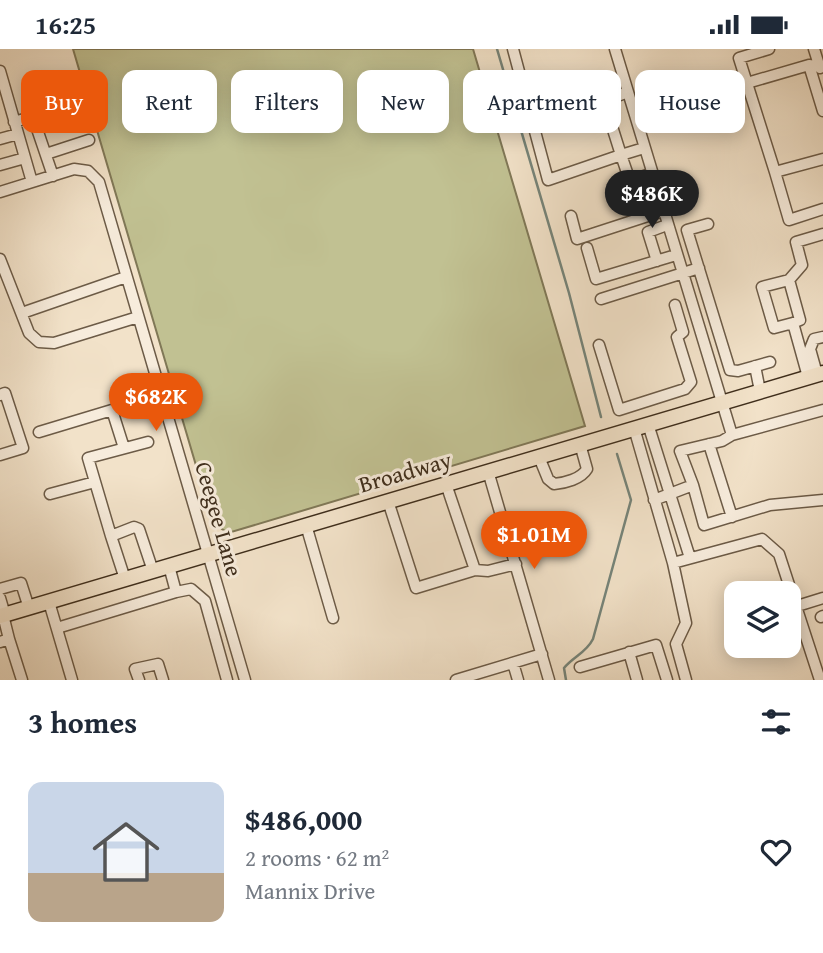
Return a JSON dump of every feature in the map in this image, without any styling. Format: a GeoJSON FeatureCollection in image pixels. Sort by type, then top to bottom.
{"type":"FeatureCollection","features":[{"type":"Feature","properties":{"kind":"main road","name":"Broadway"},"geometry":{"type":"LineString","coordinates":[[3,615],[816,375]]}},
{"type":"Feature","properties":{"kind":"street"},"geometry":{"type":"LineString","coordinates":[[513,49],[548,180],[644,148]]}},
{"type":"Feature","properties":{"kind":"street"},"geometry":{"type":"LineString","coordinates":[[615,49],[720,403],[732,435]]}},
{"type":"Feature","properties":{"kind":"street"},"geometry":{"type":"LineString","coordinates":[[769,49],[739,58],[789,220],[823,209]]}},
{"type":"Feature","properties":{"kind":"street"},"geometry":{"type":"LineString","coordinates":[[814,49],[823,111]]}},
{"type":"Feature","properties":{"kind":"street"},"geometry":{"type":"LineString","coordinates":[[747,83],[817,67]]}},
{"type":"Feature","properties":{"kind":"street"},"geometry":{"type":"LineString","coordinates":[[0,71],[3,90],[32,182]]}},
{"type":"Feature","properties":{"kind":"street"},"geometry":{"type":"LineString","coordinates":[[621,95],[628,92]]}},
{"type":"Feature","properties":{"kind":"street"},"geometry":{"type":"LineString","coordinates":[[0,117],[33,118],[53,176],[0,192]]}},
{"type":"Feature","properties":{"kind":"street"},"geometry":{"type":"LineString","coordinates":[[614,133],[630,181],[652,173]]}},
{"type":"Feature","properties":{"kind":"street"},"geometry":{"type":"LineString","coordinates":[[0,139],[18,134]]}},
{"type":"Feature","properties":{"kind":"street"},"geometry":{"type":"LineString","coordinates":[[46,154],[89,140]]}},
{"type":"Feature","properties":{"kind":"street"},"geometry":{"type":"LineString","coordinates":[[0,165],[25,158]]}},
{"type":"Feature","properties":{"kind":"street"},"geometry":{"type":"LineString","coordinates":[[775,172],[823,159]]}},
{"type":"Feature","properties":{"kind":"street","name":"Ceegee Lane"},"geometry":{"type":"LineString","coordinates":[[53,176],[74,169],[88,171],[99,182],[245,680]]}},
{"type":"Feature","properties":{"kind":"street"},"geometry":{"type":"LineString","coordinates":[[571,216],[578,239],[663,211]]}},
{"type":"Feature","properties":{"kind":"street"},"geometry":{"type":"LineString","coordinates":[[708,224],[690,228],[690,238],[730,370],[770,362]]}},
{"type":"Feature","properties":{"kind":"street"},"geometry":{"type":"LineString","coordinates":[[657,261],[648,232],[667,225]]}},
{"type":"Feature","properties":{"kind":"street"},"geometry":{"type":"LineString","coordinates":[[789,280],[800,320],[774,328],[762,288],[789,280],[802,265],[796,242],[823,234]]}},
{"type":"Feature","properties":{"kind":"street"},"geometry":{"type":"LineString","coordinates":[[672,242],[690,238]]}},
{"type":"Feature","properties":{"kind":"street"},"geometry":{"type":"LineString","coordinates":[[587,248],[596,279],[676,255]]}},
{"type":"Feature","properties":{"kind":"street"},"geometry":{"type":"LineString","coordinates":[[0,258],[33,339],[45,344],[138,317]]}},
{"type":"Feature","properties":{"kind":"street"},"geometry":{"type":"LineString","coordinates":[[601,299],[699,268]]}},
{"type":"Feature","properties":{"kind":"street"},"geometry":{"type":"LineString","coordinates":[[22,313],[126,277]]}},
{"type":"Feature","properties":{"kind":"street"},"geometry":{"type":"LineString","coordinates":[[690,301],[708,297]]}},
{"type":"Feature","properties":{"kind":"street"},"geometry":{"type":"LineString","coordinates":[[619,410],[685,389],[691,382],[677,337],[683,332],[675,305]]}},
{"type":"Feature","properties":{"kind":"street"},"geometry":{"type":"LineString","coordinates":[[793,323],[816,375]]}},
{"type":"Feature","properties":{"kind":"street"},"geometry":{"type":"LineString","coordinates":[[682,326],[716,325]]}},
{"type":"Feature","properties":{"kind":"street"},"geometry":{"type":"LineString","coordinates":[[816,375],[810,349],[814,339],[823,337]]}},
{"type":"Feature","properties":{"kind":"street"},"geometry":{"type":"LineString","coordinates":[[600,345],[619,410],[630,430],[673,563],[686,623],[676,644],[686,680]]}},
{"type":"Feature","properties":{"kind":"street"},"geometry":{"type":"LineString","coordinates":[[688,372],[709,366]]}},
{"type":"Feature","properties":{"kind":"street"},"geometry":{"type":"LineString","coordinates":[[755,366],[760,391]]}},
{"type":"Feature","properties":{"kind":"street"},"geometry":{"type":"LineString","coordinates":[[685,389],[692,411]]}},
{"type":"Feature","properties":{"kind":"street"},"geometry":{"type":"LineString","coordinates":[[0,395],[5,393],[23,448],[0,455]]}},
{"type":"Feature","properties":{"kind":"street"},"geometry":{"type":"LineString","coordinates":[[647,401],[670,494],[690,558]]}},
{"type":"Feature","properties":{"kind":"street"},"geometry":{"type":"LineString","coordinates":[[39,432],[112,410],[124,448]]}},
{"type":"Feature","properties":{"kind":"street"},"geometry":{"type":"LineString","coordinates":[[823,410],[680,451],[704,526],[770,505],[823,500]]}},
{"type":"Feature","properties":{"kind":"street"},"geometry":{"type":"LineString","coordinates":[[125,579],[88,458],[148,442]]}},
{"type":"Feature","properties":{"kind":"street"},"geometry":{"type":"LineString","coordinates":[[539,457],[548,479],[554,484],[562,483],[583,474],[587,469],[580,444]]}},
{"type":"Feature","properties":{"kind":"street"},"geometry":{"type":"LineString","coordinates":[[709,444],[732,517]]}},
{"type":"Feature","properties":{"kind":"street"},"geometry":{"type":"LineString","coordinates":[[488,471],[549,680]]}},
{"type":"Feature","properties":{"kind":"street"},"geometry":{"type":"LineString","coordinates":[[50,494],[95,482]]}},
{"type":"Feature","properties":{"kind":"street"},"geometry":{"type":"LineString","coordinates":[[446,484],[475,570]]}},
{"type":"Feature","properties":{"kind":"street"},"geometry":{"type":"LineString","coordinates":[[654,500],[693,485]]}},
{"type":"Feature","properties":{"kind":"street"},"geometry":{"type":"LineString","coordinates":[[388,501],[416,588],[475,570],[488,571],[516,564]]}},
{"type":"Feature","properties":{"kind":"street"},"geometry":{"type":"LineString","coordinates":[[306,525],[333,618]]}},
{"type":"Feature","properties":{"kind":"street"},"geometry":{"type":"LineString","coordinates":[[111,536],[134,527],[139,529],[153,571]]}},
{"type":"Feature","properties":{"kind":"street"},"geometry":{"type":"LineString","coordinates":[[673,563],[762,538],[779,554],[787,581]]}},
{"type":"Feature","properties":{"kind":"street"},"geometry":{"type":"LineString","coordinates":[[169,566],[176,592]]}},
{"type":"Feature","properties":{"kind":"street"},"geometry":{"type":"LineString","coordinates":[[0,589],[21,583],[29,608]]}},
{"type":"Feature","properties":{"kind":"street"},"geometry":{"type":"LineString","coordinates":[[57,628],[191,589],[201,595],[227,680]]}},
{"type":"Feature","properties":{"kind":"street"},"geometry":{"type":"LineString","coordinates":[[0,598],[5,640],[22,680]]}},
{"type":"Feature","properties":{"kind":"street"},"geometry":{"type":"LineString","coordinates":[[801,605],[823,599]]}},
{"type":"Feature","properties":{"kind":"street"},"geometry":{"type":"LineString","coordinates":[[49,602],[72,680]]}},
{"type":"Feature","properties":{"kind":"street"},"geometry":{"type":"LineString","coordinates":[[212,627],[228,623]]}},
{"type":"Feature","properties":{"kind":"street"},"geometry":{"type":"LineString","coordinates":[[801,627],[820,680]]}},
{"type":"Feature","properties":{"kind":"street"},"geometry":{"type":"LineString","coordinates":[[580,667],[656,645],[667,680]]}},
{"type":"Feature","properties":{"kind":"street"},"geometry":{"type":"LineString","coordinates":[[629,652],[638,680]]}},
{"type":"Feature","properties":{"kind":"street"},"geometry":{"type":"LineString","coordinates":[[456,680],[542,654]]}},
{"type":"Feature","properties":{"kind":"street"},"geometry":{"type":"LineString","coordinates":[[513,663],[518,680]]}},
{"type":"Feature","properties":{"kind":"street"},"geometry":{"type":"LineString","coordinates":[[139,680],[135,670],[158,664],[163,680]]}},
{"type":"Feature","properties":{"kind":"green space"},"geometry":{"type":"Polygon","coordinates":[[[73,49],[473,49],[479,70],[463,70],[463,133],[498,133],[585,426],[228,533],[213,523],[98,133],[108,133],[108,70],[79,70],[73,49]]]}},
{"type":"Feature","properties":{"kind":"waterway"},"geometry":{"type":"LineString","coordinates":[[497,49],[569,293],[601,417]]}},
{"type":"Feature","properties":{"kind":"waterway"},"geometry":{"type":"LineString","coordinates":[[566,680],[564,668],[587,648],[593,639],[631,500],[617,454]]}}]}
